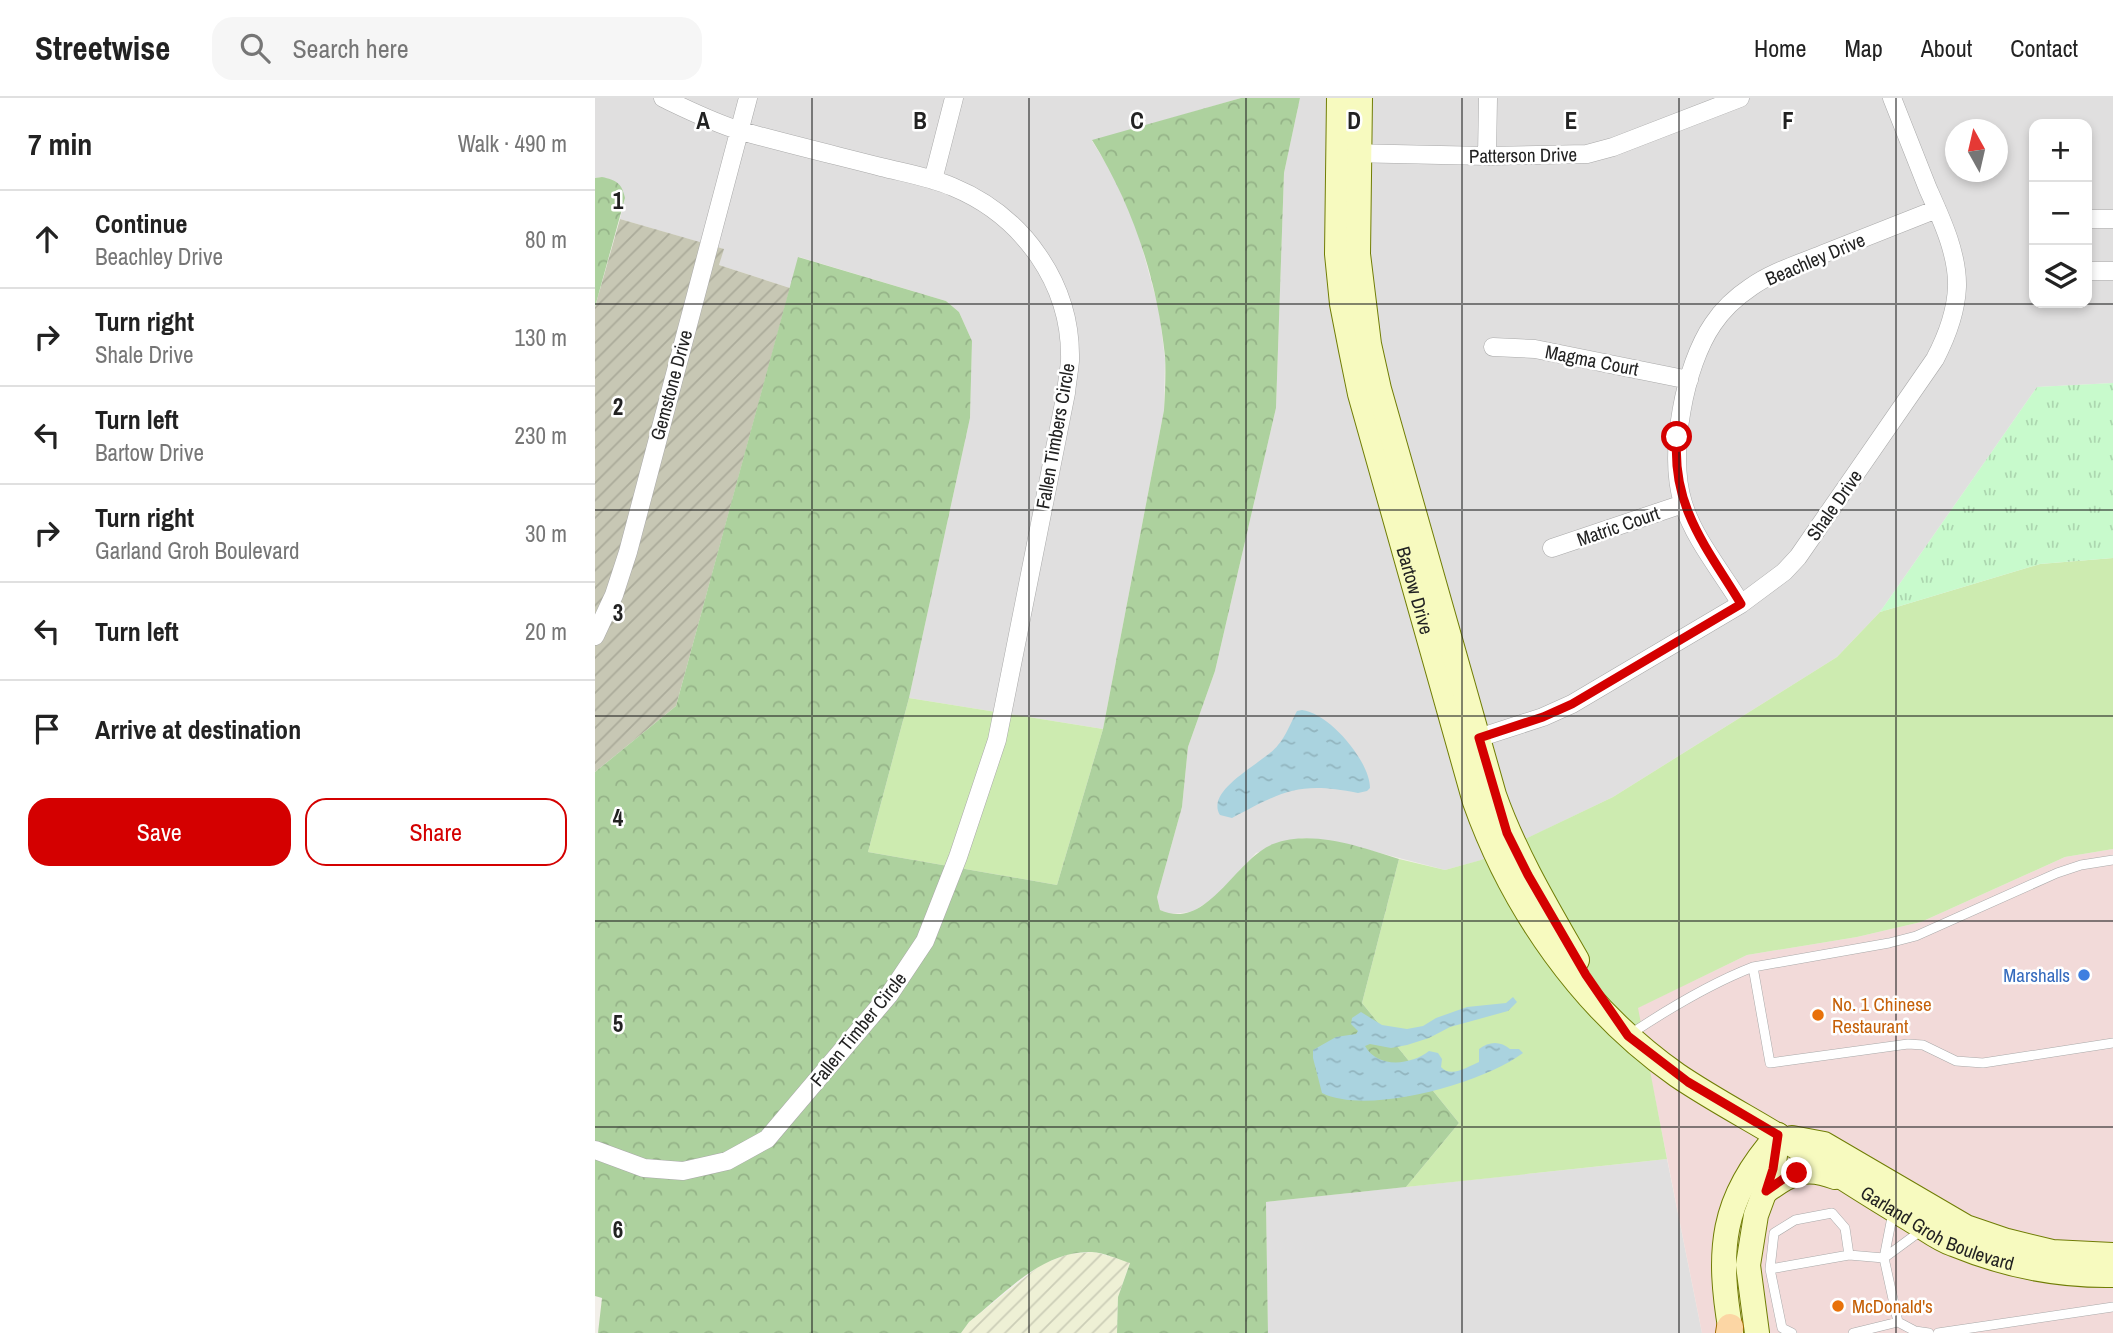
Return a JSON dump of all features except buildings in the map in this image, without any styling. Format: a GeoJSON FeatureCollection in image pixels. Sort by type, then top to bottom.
{"type":"FeatureCollection","features":[{"type":"Feature","properties":{"kind":"street","name":"Fallen Timbers Circle"},"geometry":{"type":"LineString","coordinates":[[663,98],[739,130],[933,180],[977,199],[1006,218],[1045,263],[1067,328],[1070,361],[1066,393],[997,740]]}},
{"type":"Feature","properties":{"kind":"street","name":"Gemstone Drive"},"geometry":{"type":"LineString","coordinates":[[595,636],[614,595],[628,552],[747,98]]}},
{"type":"Feature","properties":{"kind":"street"},"geometry":{"type":"LineString","coordinates":[[933,180],[954,98]]}},
{"type":"Feature","properties":{"kind":"street","name":"Bartow Drive"},"geometry":{"type":"LineString","coordinates":[[1339,98],[1349,153],[1370,344],[1379,389],[1469,741],[1513,844],[1586,975],[1628,1036],[1688,1082],[1778,1135]]}},
{"type":"Feature","properties":{"kind":"street","name":"Bartow Drive"},"geometry":{"type":"LineString","coordinates":[[1349,153],[1360,98]]}},
{"type":"Feature","properties":{"kind":"street"},"geometry":{"type":"LineString","coordinates":[[1487,156],[1488,98]]}},
{"type":"Feature","properties":{"kind":"street","name":"Patterson Drive"},"geometry":{"type":"LineString","coordinates":[[1349,153],[1587,155],[1740,98]]}},
{"type":"Feature","properties":{"kind":"street","name":"Shale Drive"},"geometry":{"type":"LineString","coordinates":[[1469,741],[1543,717],[1572,704],[1767,587],[1798,557],[1935,359],[1947,337],[1954,311],[1957,285],[1954,260],[1937,209],[1892,98]]}},
{"type":"Feature","properties":{"kind":"street","name":"Beachley Drive"},"geometry":{"type":"LineString","coordinates":[[1741,604],[1683,504],[1677,478],[1676,455],[1689,380],[1701,346],[1712,325],[1730,303],[1752,286],[1778,272],[1937,209]]}},
{"type":"Feature","properties":{"kind":"street"},"geometry":{"type":"LineString","coordinates":[[2092,219],[2113,219]]}},
{"type":"Feature","properties":{"kind":"street"},"geometry":{"type":"LineString","coordinates":[[2092,271],[2113,271]]}},
{"type":"Feature","properties":{"kind":"street","name":"Magma Court"},"geometry":{"type":"LineString","coordinates":[[1493,347],[1535,349],[1689,380]]}},
{"type":"Feature","properties":{"kind":"street","name":"Matric Court"},"geometry":{"type":"LineString","coordinates":[[1552,548],[1683,504]]}},
{"type":"Feature","properties":{"kind":"street","name":"Fallen Timber Circle"},"geometry":{"type":"LineString","coordinates":[[595,1150],[645,1168],[683,1171],[727,1161],[767,1139],[889,995],[925,941],[958,857],[997,740]]}},
{"type":"Feature","properties":{"kind":"street"},"geometry":{"type":"LineString","coordinates":[[1757,1333],[1748,1265],[1756,1215],[1773,1169],[1778,1135]]}},
{"type":"Feature","properties":{"kind":"street"},"geometry":{"type":"LineString","coordinates":[[1730,1331],[1724,1266],[1725,1231],[1745,1178],[1760,1155],[1778,1135]]}},
{"type":"Feature","properties":{"kind":"street","name":"Garland Groh Boulevard"},"geometry":{"type":"LineString","coordinates":[[1778,1135],[1840,1178],[1950,1244],[2001,1261],[2046,1271],[2088,1276],[2113,1275]]}},
{"type":"Feature","properties":{"kind":"street","name":"Garland Groh Boulevard"},"geometry":{"type":"LineString","coordinates":[[1778,1135],[1824,1144],[1966,1227],[2052,1252],[2113,1255]]}},
{"type":"Feature","properties":{"kind":"street"},"geometry":{"type":"LineString","coordinates":[[1766,1191],[1786,1177],[1805,1171],[1818,1170],[1840,1178]]}},
{"type":"Feature","properties":{"kind":"lane"},"geometry":{"type":"LineString","coordinates":[[1628,1036],[1728,976],[1752,967],[1916,936],[2057,873],[2081,865],[2113,860]]}},
{"type":"Feature","properties":{"kind":"lane"},"geometry":{"type":"LineString","coordinates":[[1752,967],[1770,1063],[1908,1044],[1923,1045],[1956,1061],[1983,1063],[2113,1043]]}},
{"type":"Feature","properties":{"kind":"lane"},"geometry":{"type":"LineString","coordinates":[[1893,1210],[1884,1258],[1898,1322]]}},
{"type":"Feature","properties":{"kind":"lane"},"geometry":{"type":"LineString","coordinates":[[1792,1333],[1782,1328],[1770,1269],[1774,1233],[1795,1220],[1832,1213],[1845,1228],[1849,1255]]}},
{"type":"Feature","properties":{"kind":"lane"},"geometry":{"type":"LineString","coordinates":[[1770,1269],[1849,1255],[1884,1258],[1925,1228]]}},
{"type":"Feature","properties":{"kind":"lane"},"geometry":{"type":"LineString","coordinates":[[1938,1333],[2113,1307]]}},
{"type":"Feature","properties":{"kind":"lane"},"geometry":{"type":"LineString","coordinates":[[1853,1333],[1898,1322],[1915,1331],[1929,1333]]}},
{"type":"Feature","properties":{"kind":"shaded area"},"geometry":{"type":"Polygon","coordinates":[[[595,98],[1241,98],[1092,141],[1111,171],[1137,229],[1159,310],[1165,359],[1164,410],[1103,729],[909,698],[970,418],[972,341],[959,312],[946,301],[799,257],[790,288],[719,265],[723,249],[620,219],[625,198],[602,177],[595,178],[595,98]]]}},
{"type":"Feature","properties":{"kind":"shaded area"},"geometry":{"type":"Polygon","coordinates":[[[1300,98],[2113,98],[2113,383],[2037,387],[1880,612],[1837,657],[1613,797],[1482,860],[1445,870],[1334,841],[1302,838],[1256,853],[1214,898],[1192,912],[1169,914],[1160,910],[1157,897],[1182,807],[1188,747],[1215,671],[1276,408],[1284,173],[1300,98]]]}},
{"type":"Feature","properties":{"kind":"shaded area"},"geometry":{"type":"Polygon","coordinates":[[[620,219],[724,249],[719,265],[790,288],[676,706],[595,772],[595,307],[620,219]]]}},
{"type":"Feature","properties":{"kind":"shaded area"},"geometry":{"type":"Polygon","coordinates":[[[2113,849],[2113,1333],[1702,1333],[1637,1008],[1747,955],[1857,937],[1921,922],[2065,857],[2113,849]]]}},
{"type":"Feature","properties":{"kind":"shaded area"},"geometry":{"type":"Polygon","coordinates":[[[1667,1159],[1702,1333],[1268,1333],[1266,1202],[1667,1159]]]}},
{"type":"Feature","properties":{"kind":"shaded area"},"geometry":{"type":"Polygon","coordinates":[[[1094,1252],[1130,1262],[1118,1297],[1117,1333],[961,1333],[969,1322],[1042,1264],[1069,1254],[1094,1252]]]}},
{"type":"Feature","properties":{"kind":"green space"},"geometry":{"type":"Polygon","coordinates":[[[1241,98],[1300,98],[1284,173],[1276,408],[1215,671],[1188,747],[1182,807],[1157,897],[1160,910],[1177,914],[1192,911],[1220,891],[1259,852],[1288,840],[1304,838],[1336,841],[1399,859],[1362,1003],[1459,1123],[1406,1187],[1266,1202],[1268,1333],[1117,1333],[1118,1297],[1130,1263],[1092,1252],[1057,1258],[1026,1275],[969,1322],[961,1333],[598,1333],[602,1298],[595,1296],[595,772],[676,706],[798,257],[946,301],[959,312],[972,341],[970,418],[909,698],[868,852],[1057,885],[1103,729],[1165,396],[1165,356],[1149,271],[1120,191],[1092,140],[1241,98]]]}},
{"type":"Feature","properties":{"kind":"green space"},"geometry":{"type":"Polygon","coordinates":[[[602,177],[618,183],[625,198],[595,307],[595,178],[602,177]]]}},
{"type":"Feature","properties":{"kind":"green space"},"geometry":{"type":"Polygon","coordinates":[[[2113,383],[2113,558],[2040,564],[1880,612],[2037,387],[2113,383]]]}},
{"type":"Feature","properties":{"kind":"green space"},"geometry":{"type":"Polygon","coordinates":[[[2113,558],[2113,849],[2065,857],[1921,922],[1857,937],[1747,955],[1638,1008],[1667,1159],[1406,1187],[1459,1123],[1362,1003],[1399,859],[1445,870],[1481,860],[1613,797],[1837,657],[1880,612],[2040,564],[2113,558]]]}},
{"type":"Feature","properties":{"kind":"green space"},"geometry":{"type":"Polygon","coordinates":[[[909,698],[1103,729],[1057,885],[868,852],[909,698]]]}},
{"type":"Feature","properties":{"kind":"water"},"geometry":{"type":"Polygon","coordinates":[[[1302,710],[1324,720],[1346,740],[1363,765],[1370,788],[1358,793],[1321,788],[1292,791],[1232,818],[1220,815],[1217,805],[1228,786],[1278,745],[1297,711],[1302,710]]]}},
{"type":"Feature","properties":{"kind":"water"},"geometry":{"type":"Polygon","coordinates":[[[1513,997],[1517,1002],[1508,1011],[1450,1027],[1429,1038],[1391,1048],[1370,1044],[1365,1046],[1378,1058],[1395,1062],[1404,1062],[1429,1051],[1438,1053],[1442,1059],[1441,1067],[1449,1072],[1479,1062],[1479,1049],[1491,1043],[1519,1049],[1523,1053],[1505,1064],[1454,1085],[1395,1098],[1367,1101],[1342,1099],[1322,1093],[1313,1050],[1336,1037],[1356,1034],[1358,1031],[1351,1024],[1352,1018],[1361,1012],[1382,1025],[1407,1029],[1423,1026],[1436,1018],[1467,1007],[1506,1003],[1513,997]]]}},
{"type":"Feature","properties":{"kind":"place","name":"Marshalls"},"geometry":{"type":"Point","coordinates":[2084,975]}},
{"type":"Feature","properties":{"kind":"place","name":"No. 1 Chinese Restaurant"},"geometry":{"type":"Point","coordinates":[1818,1015]}},
{"type":"Feature","properties":{"kind":"place","name":"McDonald's"},"geometry":{"type":"Point","coordinates":[1838,1306]}},
{"type":"Feature","properties":{"kind":"route"},"geometry":{"type":"LineString","coordinates":[[1677,437],[1677,478],[1683,504],[1741,604],[1572,704],[1543,717],[1479,738],[1507,833],[1586,975],[1628,1036],[1674,1073],[1778,1135],[1773,1169],[1766,1191],[1797,1173]]}}]}
